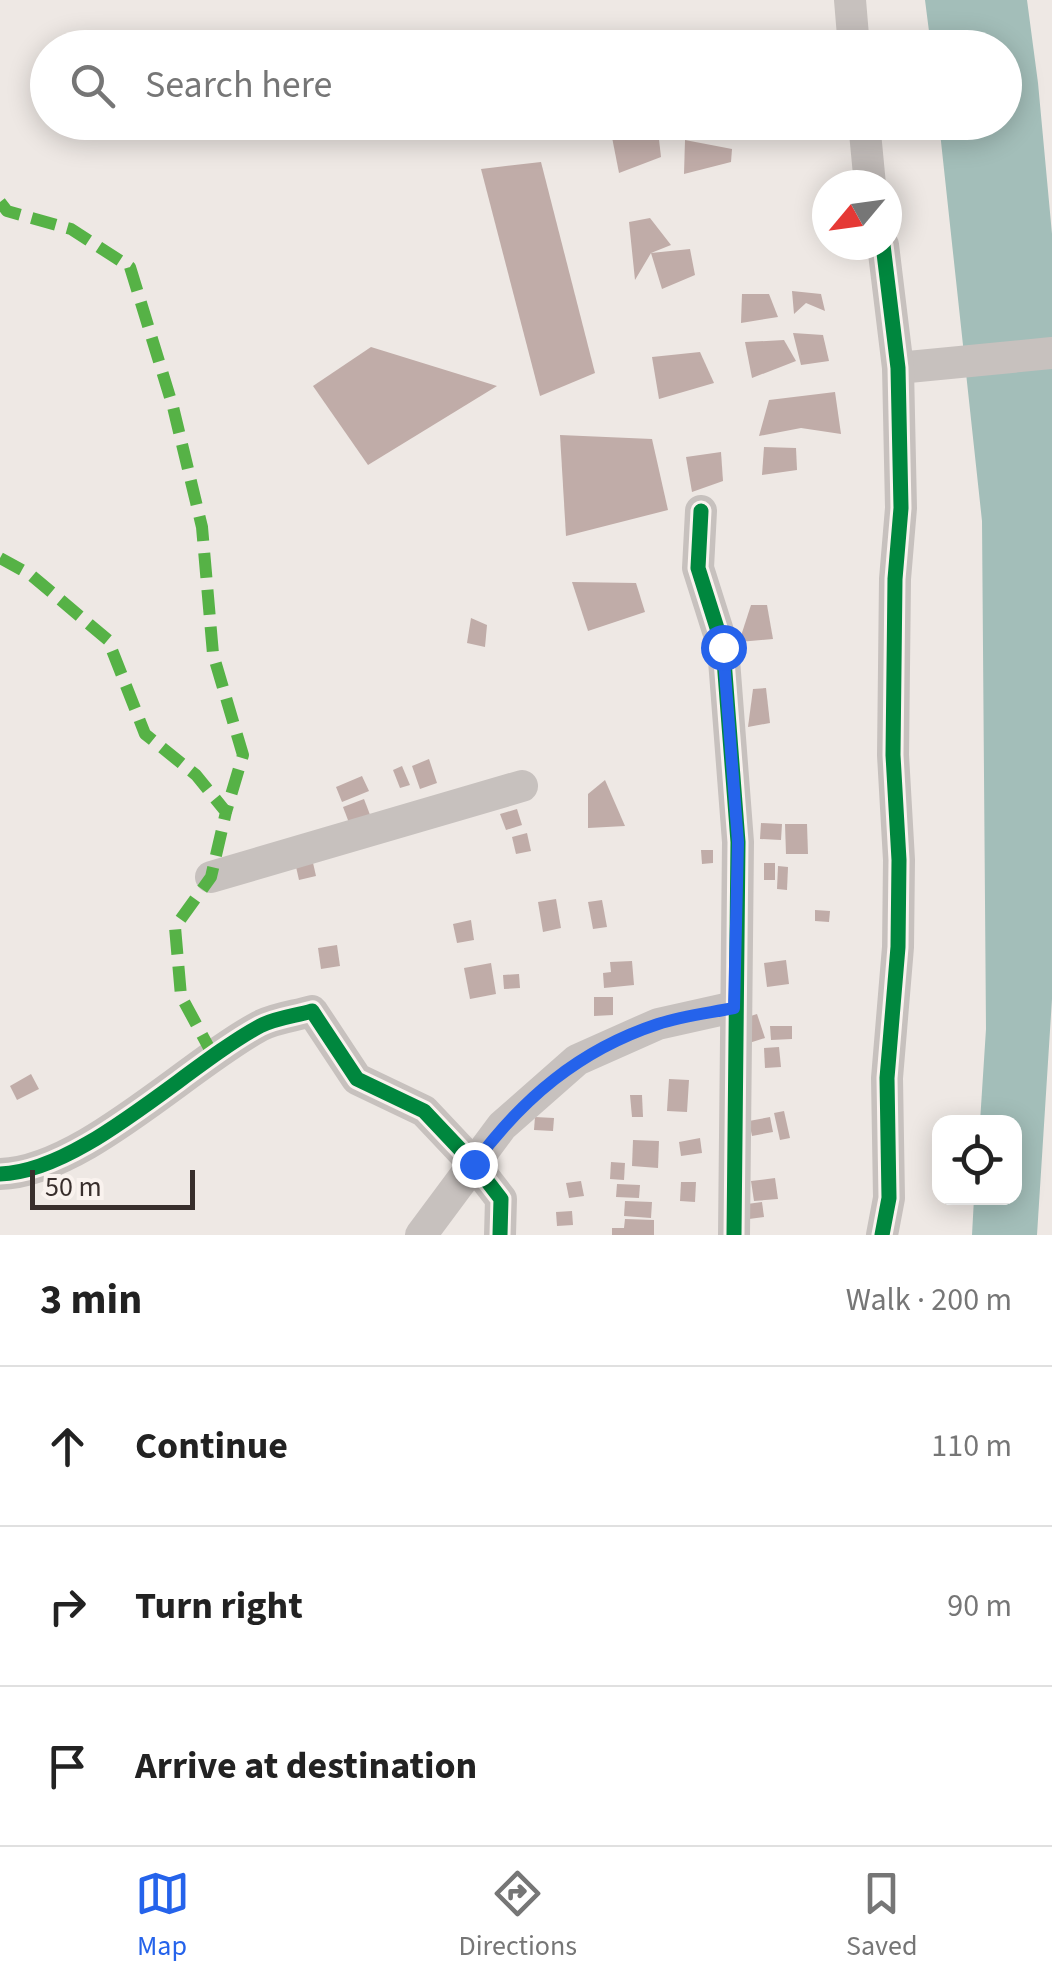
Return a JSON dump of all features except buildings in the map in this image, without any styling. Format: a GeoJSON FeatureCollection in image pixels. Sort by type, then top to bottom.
{"type":"FeatureCollection","features":[{"type":"Feature","properties":{"kind":"street"},"geometry":{"type":"LineString","coordinates":[[850,0],[852,30]]}},
{"type":"Feature","properties":{"kind":"street"},"geometry":{"type":"LineString","coordinates":[[866,140],[869,170]]}},
{"type":"Feature","properties":{"kind":"street"},"geometry":{"type":"LineString","coordinates":[[882,1235],[890,1198],[886,1078],[898,947],[892,755],[901,508],[898,368],[885,260]]}},
{"type":"Feature","properties":{"kind":"street"},"geometry":{"type":"LineString","coordinates":[[898,368],[1052,353]]}},
{"type":"Feature","properties":{"kind":"street"},"geometry":{"type":"LineString","coordinates":[[701,511],[698,568],[723,647],[738,842],[734,1235]]}},
{"type":"Feature","properties":{"kind":"street"},"geometry":{"type":"LineString","coordinates":[[211,877],[522,786]]}},
{"type":"Feature","properties":{"kind":"street"},"geometry":{"type":"LineString","coordinates":[[421,1235],[502,1126],[576,1060],[658,1024],[734,1008]]}},
{"type":"Feature","properties":{"kind":"street"},"geometry":{"type":"LineString","coordinates":[[0,1174],[20,1173],[77,1150],[262,1025],[312,1012],[357,1079],[424,1111],[474,1164],[501,1199],[500,1235]]}},
{"type":"Feature","properties":{"kind":"water"},"geometry":{"type":"Polygon","coordinates":[[[925,0],[1027,0],[1052,234],[1052,999],[1037,1235],[972,1235],[974,1205],[1022,1205],[1022,1115],[980,1115],[986,1029],[982,521],[941,140],[1022,140],[1022,30],[929,30],[925,0]]]}},
{"type":"Feature","properties":{"kind":"marked path"},"geometry":{"type":"LineString","coordinates":[[0,202],[7,211],[71,229],[130,267],[173,407],[202,527],[213,654],[243,755],[226,812]]}},
{"type":"Feature","properties":{"kind":"marked path"},"geometry":{"type":"LineString","coordinates":[[0,558],[31,575],[108,640],[145,734],[196,775],[226,812],[211,877],[175,927],[181,996],[214,1057]]}},
{"type":"Feature","properties":{"kind":"cycle path"},"geometry":{"type":"LineString","coordinates":[[882,1235],[889,1198],[887,1078],[898,947],[899,860],[893,755],[895,579],[901,508],[898,368],[885,260]]}},
{"type":"Feature","properties":{"kind":"cycle path"},"geometry":{"type":"LineString","coordinates":[[701,511],[698,568],[723,647],[738,842],[734,1235]]}},
{"type":"Feature","properties":{"kind":"cycle path"},"geometry":{"type":"LineString","coordinates":[[0,1174],[32,1169],[65,1156],[99,1137],[260,1026],[312,1011],[357,1079],[424,1111],[474,1164],[501,1199],[500,1235]]}},
{"type":"Feature","properties":{"kind":"route"},"geometry":{"type":"LineString","coordinates":[[474,1164],[502,1126],[576,1060],[658,1024],[734,1008],[738,842],[723,647]]}}]}
